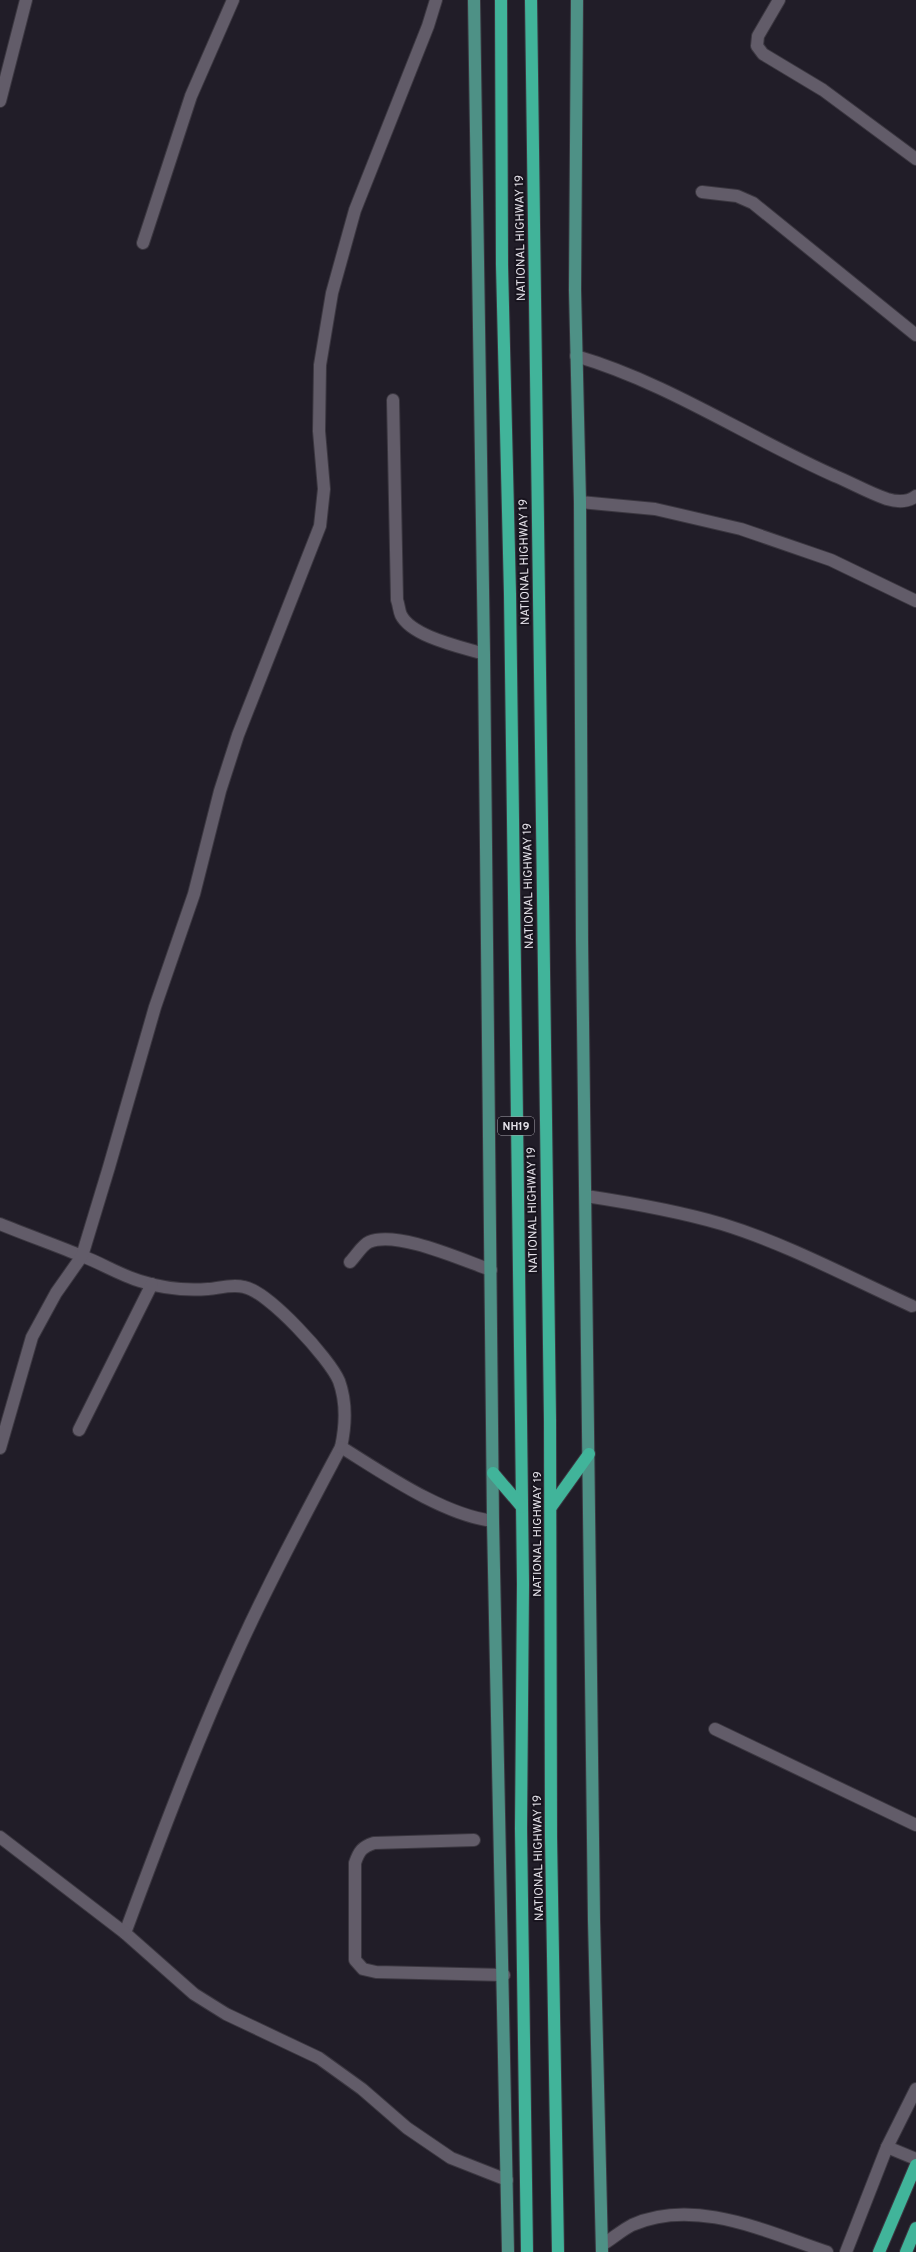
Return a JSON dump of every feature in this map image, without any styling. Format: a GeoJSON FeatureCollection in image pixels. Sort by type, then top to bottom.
{"type":"FeatureCollection","features":[{"type":"Feature","properties":{"kind":"highway","name":"NH19"},"geometry":{"type":"LineString","coordinates":[[501,0],[502,273],[510,594],[522,1507],[521,1829],[527,2252]]}},
{"type":"Feature","properties":{"kind":"highway","name":"NATIONAL HIGHWAY 19"},"geometry":{"type":"LineString","coordinates":[[531,0],[551,1508],[551,1837],[558,2252]]}},
{"type":"Feature","properties":{"kind":"highway"},"geometry":{"type":"LineString","coordinates":[[551,1508],[589,1454]]}},
{"type":"Feature","properties":{"kind":"highway"},"geometry":{"type":"LineString","coordinates":[[493,1473],[522,1507]]}},
{"type":"Feature","properties":{"kind":"highway"},"geometry":{"type":"LineString","coordinates":[[879,2252],[916,2165]]}},
{"type":"Feature","properties":{"kind":"highway"},"geometry":{"type":"LineString","coordinates":[[906,2252],[916,2228]]}},
{"type":"Feature","properties":{"kind":"main road"},"geometry":{"type":"LineString","coordinates":[[474,0],[484,654],[485,949],[491,1270],[493,1521],[504,1975],[508,2252]]}},
{"type":"Feature","properties":{"kind":"main road"},"geometry":{"type":"LineString","coordinates":[[577,0],[575,290],[580,502],[594,1928],[602,2248]]}},
{"type":"Feature","properties":{"kind":"street"},"geometry":{"type":"LineString","coordinates":[[0,101],[26,0]]}},
{"type":"Feature","properties":{"kind":"street"},"geometry":{"type":"LineString","coordinates":[[143,243],[191,96],[233,0]]}},
{"type":"Feature","properties":{"kind":"street"},"geometry":{"type":"LineString","coordinates":[[0,1448],[32,1336],[56,1293],[82,1256],[110,1167],[155,1007],[194,894],[220,791],[234,749],[320,526],[324,489],[319,431],[320,365],[332,293],[355,210],[428,26],[436,0]]}},
{"type":"Feature","properties":{"kind":"street"},"geometry":{"type":"LineString","coordinates":[[779,0],[758,36],[757,46],[763,54],[823,90],[916,159]]}},
{"type":"Feature","properties":{"kind":"street"},"geometry":{"type":"LineString","coordinates":[[702,192],[737,196],[753,203],[916,335]]}},
{"type":"Feature","properties":{"kind":"street"},"geometry":{"type":"LineString","coordinates":[[576,356],[640,378],[689,401],[813,466],[887,498],[902,502],[916,496]]}},
{"type":"Feature","properties":{"kind":"street"},"geometry":{"type":"LineString","coordinates":[[393,400],[398,600],[401,615],[409,626],[426,635],[484,654]]}},
{"type":"Feature","properties":{"kind":"street"},"geometry":{"type":"LineString","coordinates":[[580,502],[655,509],[741,529],[831,560],[916,601]]}},
{"type":"Feature","properties":{"kind":"street"},"geometry":{"type":"LineString","coordinates":[[586,1196],[665,1209],[723,1224],[781,1247],[912,1306]]}},
{"type":"Feature","properties":{"kind":"street"},"geometry":{"type":"LineString","coordinates":[[0,1224],[82,1256],[139,1281],[173,1289],[245,1287],[256,1291],[281,1311],[325,1359],[338,1380],[344,1403],[346,1427],[341,1446],[274,1574],[240,1647],[171,1807],[125,1933]]}},
{"type":"Feature","properties":{"kind":"street"},"geometry":{"type":"LineString","coordinates":[[350,1262],[368,1242],[382,1237],[402,1239],[491,1270]]}},
{"type":"Feature","properties":{"kind":"street"},"geometry":{"type":"LineString","coordinates":[[79,1430],[152,1284]]}},
{"type":"Feature","properties":{"kind":"street"},"geometry":{"type":"LineString","coordinates":[[341,1446],[404,1486],[437,1502],[482,1519],[493,1521]]}},
{"type":"Feature","properties":{"kind":"street"},"geometry":{"type":"LineString","coordinates":[[715,1729],[916,1825]]}},
{"type":"Feature","properties":{"kind":"street"},"geometry":{"type":"LineString","coordinates":[[0,1837],[125,1933],[194,1994],[226,2014],[319,2058],[362,2089],[407,2128],[451,2158],[507,2180]]}},
{"type":"Feature","properties":{"kind":"street"},"geometry":{"type":"LineString","coordinates":[[474,1840],[374,1843],[365,1846],[358,1852],[355,1863],[355,1960],[363,1968],[376,1972],[504,1975]]}},
{"type":"Feature","properties":{"kind":"street"},"geometry":{"type":"LineString","coordinates":[[846,2252],[887,2147],[916,2089]]}},
{"type":"Feature","properties":{"kind":"street"},"geometry":{"type":"LineString","coordinates":[[887,2147],[916,2159]]}},
{"type":"Feature","properties":{"kind":"street"},"geometry":{"type":"LineString","coordinates":[[602,2248],[632,2225],[666,2216],[705,2215],[743,2225],[827,2252]]}}]}
